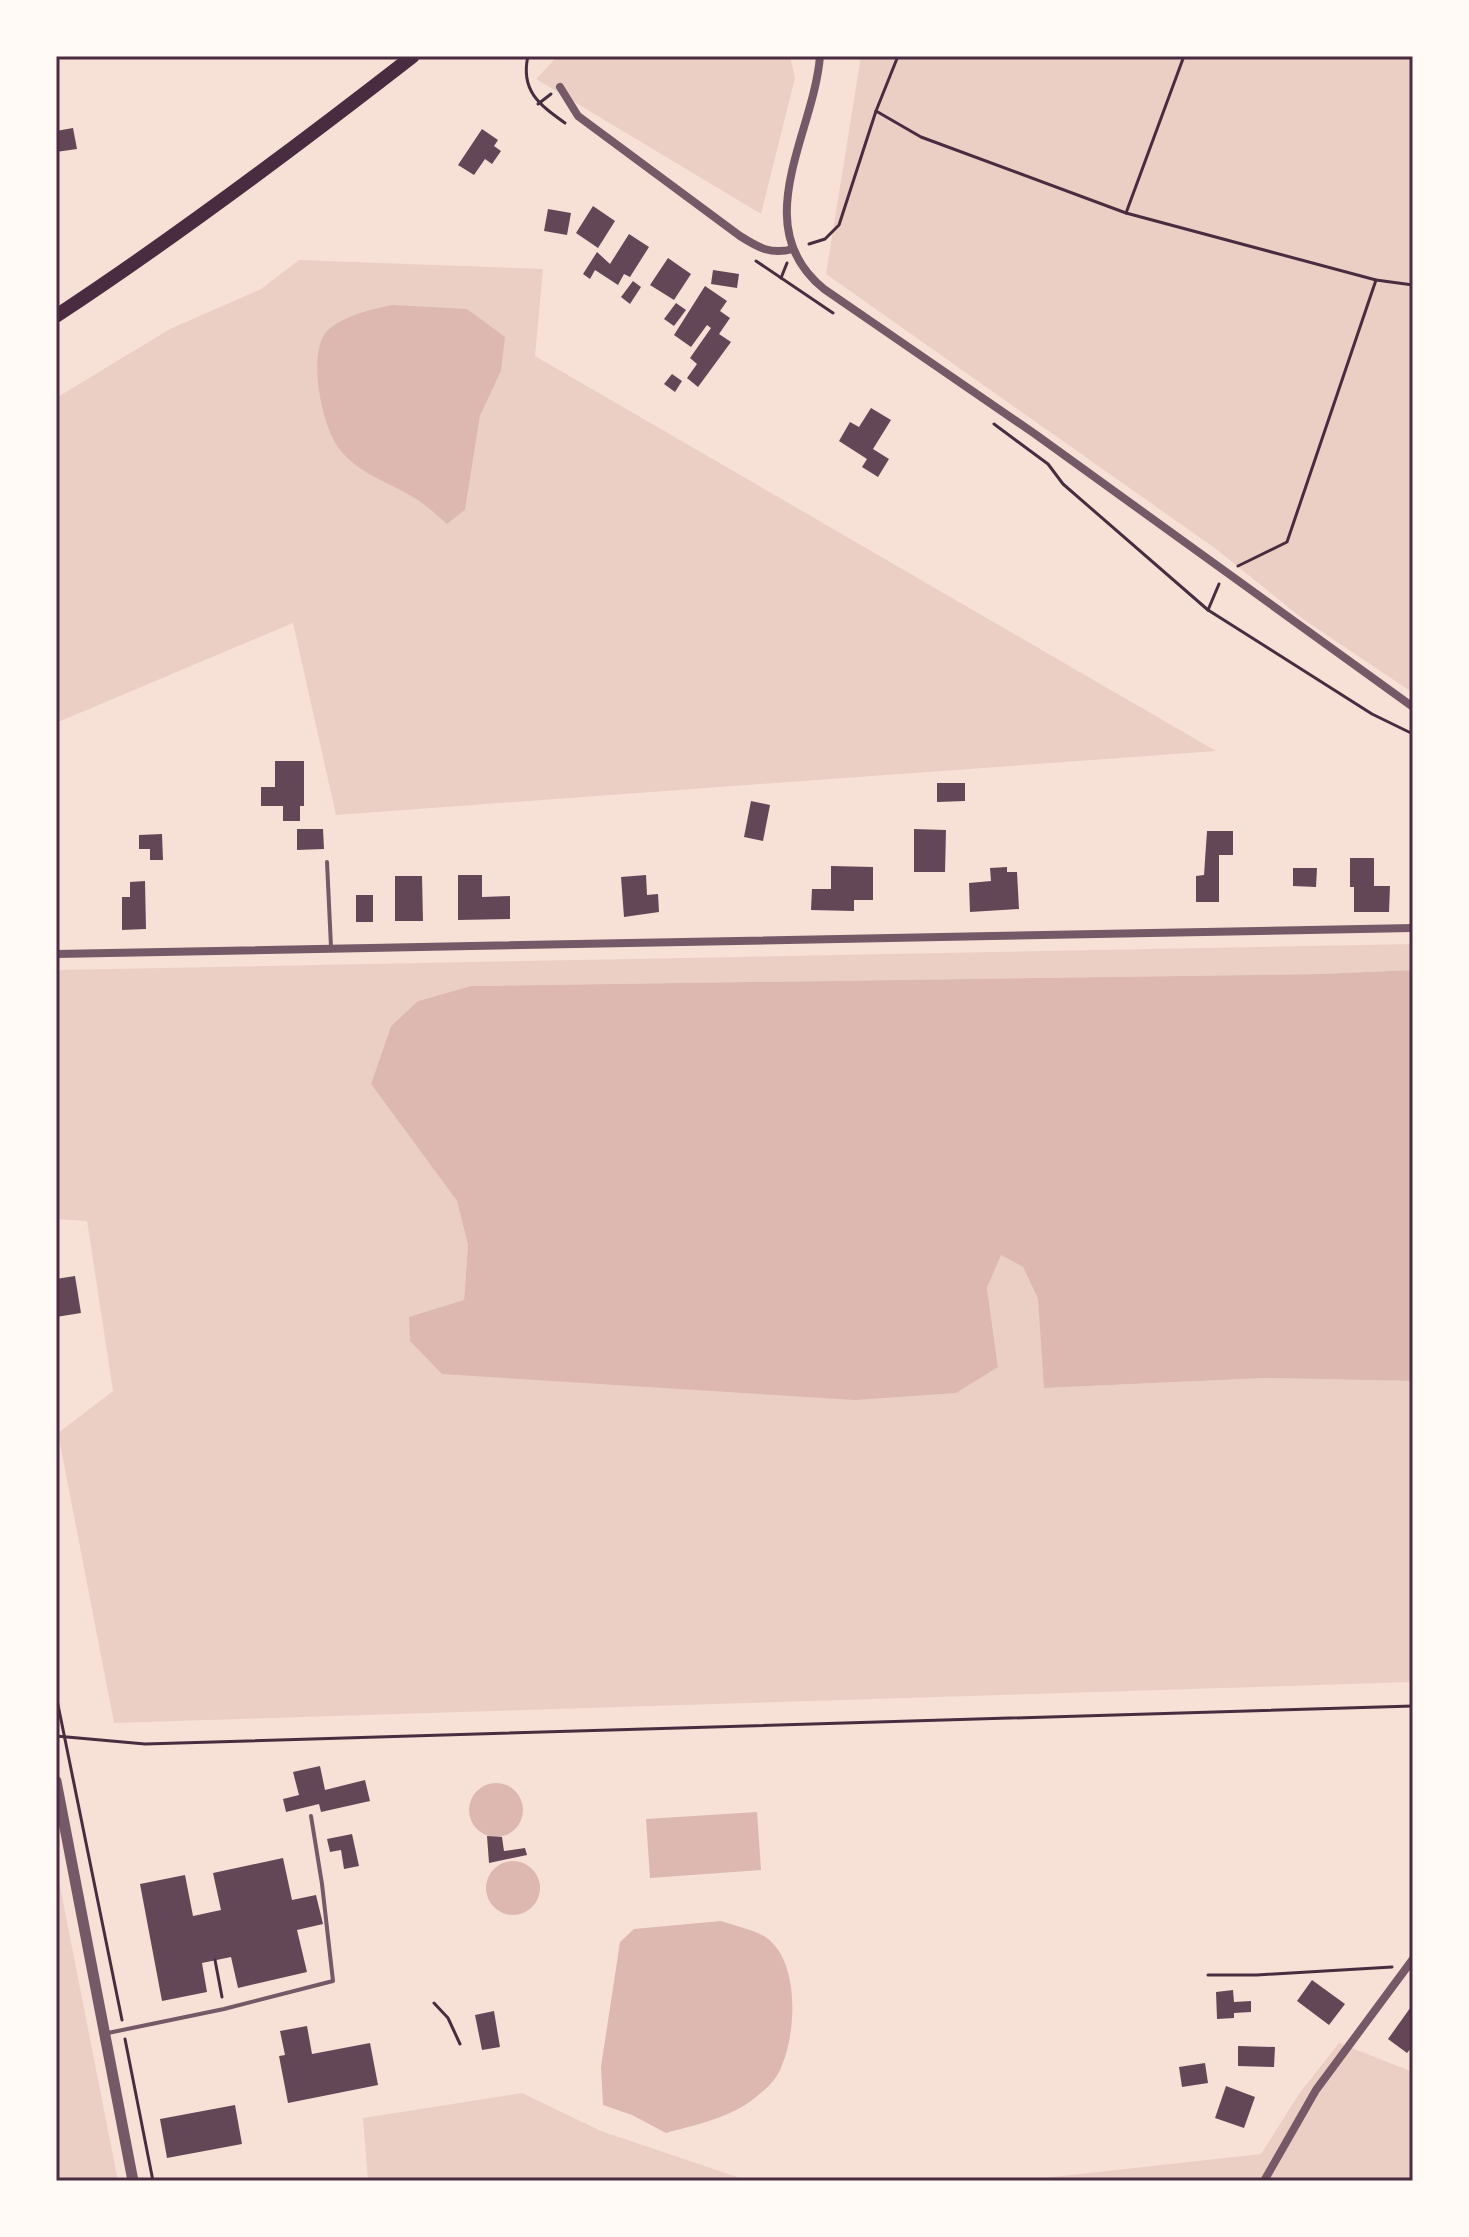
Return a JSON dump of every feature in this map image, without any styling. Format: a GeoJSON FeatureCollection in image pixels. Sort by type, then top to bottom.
{"type":"FeatureCollection","features":[{"type":"Feature","properties":{"kind":"highway"},"geometry":{"type":"LineString","coordinates":[[56,316],[199,218],[413,56]]}},
{"type":"Feature","properties":{"kind":"street"},"geometry":{"type":"LineString","coordinates":[[820,56],[810,114],[786,196],[786,217],[793,249],[808,275],[1035,434],[1413,707]]}},
{"type":"Feature","properties":{"kind":"street"},"geometry":{"type":"LineString","coordinates":[[560,87],[578,116],[740,236],[765,251],[778,253],[793,249]]}},
{"type":"Feature","properties":{"kind":"street"},"geometry":{"type":"LineString","coordinates":[[56,954],[1413,928]]}},
{"type":"Feature","properties":{"kind":"street"},"geometry":{"type":"LineString","coordinates":[[56,1781],[133,2181]]}},
{"type":"Feature","properties":{"kind":"street"},"geometry":{"type":"LineString","coordinates":[[1264,2181],[1316,2090],[1410,1962]]}},
{"type":"Feature","properties":{"kind":"lane"},"geometry":{"type":"LineString","coordinates":[[327,862],[331,948]]}},
{"type":"Feature","properties":{"kind":"lane"},"geometry":{"type":"LineString","coordinates":[[105,2033],[224,2009],[333,1981],[311,1816]]}},
{"type":"Feature","properties":{"kind":"path"},"geometry":{"type":"LineString","coordinates":[[528,56],[525,66],[528,84],[538,104],[564,122]]}},
{"type":"Feature","properties":{"kind":"path"},"geometry":{"type":"LineString","coordinates":[[793,249],[825,239],[839,225],[876,111],[898,56]]}},
{"type":"Feature","properties":{"kind":"path"},"geometry":{"type":"LineString","coordinates":[[1126,213],[1184,56]]}},
{"type":"Feature","properties":{"kind":"path"},"geometry":{"type":"LineString","coordinates":[[876,111],[921,137],[1126,213],[1376,280],[1413,285]]}},
{"type":"Feature","properties":{"kind":"path"},"geometry":{"type":"LineString","coordinates":[[755,261],[832,313]]}},
{"type":"Feature","properties":{"kind":"path"},"geometry":{"type":"LineString","coordinates":[[1208,610],[1224,573],[1287,542],[1376,280]]}},
{"type":"Feature","properties":{"kind":"path"},"geometry":{"type":"LineString","coordinates":[[986,418],[1048,464],[1063,484],[1208,610],[1372,714],[1413,734]]}},
{"type":"Feature","properties":{"kind":"path"},"geometry":{"type":"LineString","coordinates":[[56,1695],[153,2181]]}},
{"type":"Feature","properties":{"kind":"path"},"geometry":{"type":"LineString","coordinates":[[56,1736],[145,1744],[1413,1706]]}},
{"type":"Feature","properties":{"kind":"path"},"geometry":{"type":"LineString","coordinates":[[215,1960],[224,2009]]}},
{"type":"Feature","properties":{"kind":"path"},"geometry":{"type":"LineString","coordinates":[[1208,1975],[1257,1975],[1410,1962]]}},
{"type":"Feature","properties":{"kind":"path"},"geometry":{"type":"LineString","coordinates":[[434,2003],[448,2018],[460,2044]]}},
{"type":"Feature","properties":{"kind":"shaded area"},"geometry":{"type":"Polygon","coordinates":[[[558,56],[790,56],[795,78],[761,214],[536,79],[558,56]]]}},
{"type":"Feature","properties":{"kind":"shaded area"},"geometry":{"type":"Polygon","coordinates":[[[861,56],[1413,56],[1413,693],[1303,619],[1216,549],[826,274],[861,56]]]}},
{"type":"Feature","properties":{"kind":"shaded area"},"geometry":{"type":"Polygon","coordinates":[[[299,260],[543,269],[535,356],[1216,751],[336,815],[293,623],[56,723],[56,398],[170,329],[261,289],[299,260]],[[501,371],[415,497],[447,524],[465,510],[480,416],[501,371]]]}},
{"type":"Feature","properties":{"kind":"shaded area"},"geometry":{"type":"Polygon","coordinates":[[[392,305],[467,309],[505,337],[501,371],[480,416],[465,510],[447,524],[417,500],[349,459],[334,441],[323,408],[317,371],[322,339],[329,329],[344,320],[392,305]]]}},
{"type":"Feature","properties":{"kind":"shaded area"},"geometry":{"type":"Polygon","coordinates":[[[1413,944],[1413,970],[1320,974],[471,986],[418,1001],[391,1026],[371,1084],[457,1201],[468,1245],[464,1300],[998,1366],[987,1288],[1001,1255],[1023,1267],[1038,1299],[1045,1388],[1266,1378],[1413,1381],[1413,1682],[114,1723],[58,1433],[113,1391],[87,1221],[56,1219],[56,970],[1413,944]]]}},
{"type":"Feature","properties":{"kind":"shaded area"},"geometry":{"type":"Polygon","coordinates":[[[1413,970],[1413,1381],[1266,1378],[1044,1388],[1038,1299],[1023,1267],[1001,1255],[987,1288],[998,1367],[956,1393],[855,1400],[442,1374],[410,1341],[409,1317],[464,1300],[468,1245],[457,1201],[371,1084],[391,1026],[418,1001],[471,986],[1320,974],[1413,970]]]}},
{"type":"Feature","properties":{"kind":"shaded area"},"geometry":{"type":"Polygon","coordinates":[[[496,1783],[515,1791],[523,1810],[515,1829],[496,1837],[477,1829],[469,1810],[477,1791],[496,1783]]]}},
{"type":"Feature","properties":{"kind":"shaded area"},"geometry":{"type":"Polygon","coordinates":[[[757,1812],[761,1870],[650,1878],[646,1819],[757,1812]]]}},
{"type":"Feature","properties":{"kind":"shaded area"},"geometry":{"type":"Polygon","coordinates":[[[513,1861],[532,1869],[540,1888],[532,1907],[513,1915],[494,1907],[486,1888],[494,1869],[513,1861]]]}},
{"type":"Feature","properties":{"kind":"shaded area"},"geometry":{"type":"Polygon","coordinates":[[[56,1866],[118,2181],[56,2181],[56,1866]]]}},
{"type":"Feature","properties":{"kind":"shaded area"},"geometry":{"type":"Polygon","coordinates":[[[721,1921],[767,1938],[778,1950],[790,1982],[790,2039],[778,2074],[763,2092],[736,2110],[713,2120],[666,2133],[632,2115],[603,2105],[601,2067],[620,1942],[634,1929],[721,1921]]]}},
{"type":"Feature","properties":{"kind":"shaded area"},"geometry":{"type":"Polygon","coordinates":[[[1339,2043],[1413,2072],[1413,2181],[1016,2181],[1261,2154],[1299,2094],[1339,2043]]]}},
{"type":"Feature","properties":{"kind":"shaded area"},"geometry":{"type":"Polygon","coordinates":[[[522,2093],[601,2131],[749,2181],[368,2181],[363,2118],[522,2093]]]}},
{"type":"Feature","properties":{"kind":"building"},"geometry":{"type":"Polygon","coordinates":[[[73,128],[77,149],[56,152],[56,131],[73,128]]]}},
{"type":"Feature","properties":{"kind":"building"},"geometry":{"type":"Polygon","coordinates":[[[482,129],[498,140],[494,146],[501,151],[492,164],[485,159],[474,175],[458,165],[482,129]]]}},
{"type":"Feature","properties":{"kind":"building"},"geometry":{"type":"Polygon","coordinates":[[[593,206],[615,221],[598,248],[576,233],[593,206]]]}},
{"type":"Feature","properties":{"kind":"building"},"geometry":{"type":"Polygon","coordinates":[[[548,209],[571,213],[567,235],[544,231],[548,209]]]}},
{"type":"Feature","properties":{"kind":"building"},"geometry":{"type":"Polygon","coordinates":[[[629,234],[649,247],[630,277],[624,274],[618,285],[595,270],[590,279],[583,274],[597,252],[610,264],[629,234]]]}},
{"type":"Feature","properties":{"kind":"building"},"geometry":{"type":"Polygon","coordinates":[[[668,258],[691,274],[674,300],[650,285],[668,258]]]}},
{"type":"Feature","properties":{"kind":"building"},"geometry":{"type":"Polygon","coordinates":[[[713,270],[739,274],[737,288],[711,284],[713,270]]]}},
{"type":"Feature","properties":{"kind":"building"},"geometry":{"type":"Polygon","coordinates":[[[633,281],[641,287],[630,304],[621,297],[633,281]]]}},
{"type":"Feature","properties":{"kind":"building"},"geometry":{"type":"Polygon","coordinates":[[[705,286],[727,301],[720,311],[730,318],[719,334],[731,342],[698,387],[687,378],[697,364],[690,358],[711,328],[707,325],[691,347],[674,335],[705,286]]]}},
{"type":"Feature","properties":{"kind":"building"},"geometry":{"type":"Polygon","coordinates":[[[676,303],[686,310],[674,326],[664,319],[676,303]]]}},
{"type":"Feature","properties":{"kind":"building"},"geometry":{"type":"Polygon","coordinates":[[[672,374],[682,381],[675,392],[664,384],[672,374]]]}},
{"type":"Feature","properties":{"kind":"building"},"geometry":{"type":"Polygon","coordinates":[[[871,408],[891,420],[873,449],[889,459],[878,477],[862,467],[867,459],[839,441],[850,422],[859,427],[871,408]]]}},
{"type":"Feature","properties":{"kind":"building"},"geometry":{"type":"Polygon","coordinates":[[[275,761],[304,761],[304,806],[300,806],[300,821],[283,821],[283,806],[261,806],[261,787],[275,787],[275,761]]]}},
{"type":"Feature","properties":{"kind":"building"},"geometry":{"type":"Polygon","coordinates":[[[937,783],[965,783],[965,801],[937,802],[937,783]]]}},
{"type":"Feature","properties":{"kind":"building"},"geometry":{"type":"Polygon","coordinates":[[[751,801],[770,805],[763,841],[744,837],[751,801]]]}},
{"type":"Feature","properties":{"kind":"building"},"geometry":{"type":"Polygon","coordinates":[[[297,829],[323,829],[324,849],[297,850],[297,829]]]}},
{"type":"Feature","properties":{"kind":"building"},"geometry":{"type":"Polygon","coordinates":[[[914,829],[946,830],[945,872],[914,872],[914,829]]]}},
{"type":"Feature","properties":{"kind":"building"},"geometry":{"type":"Polygon","coordinates":[[[1207,831],[1233,831],[1233,855],[1219,855],[1219,902],[1196,902],[1196,876],[1204,875],[1207,831]]]}},
{"type":"Feature","properties":{"kind":"building"},"geometry":{"type":"Polygon","coordinates":[[[162,834],[163,860],[150,860],[150,849],[139,849],[139,835],[162,834]]]}},
{"type":"Feature","properties":{"kind":"building"},"geometry":{"type":"Polygon","coordinates":[[[1350,858],[1374,858],[1374,886],[1390,886],[1389,912],[1354,912],[1350,858]]]}},
{"type":"Feature","properties":{"kind":"building"},"geometry":{"type":"Polygon","coordinates":[[[831,866],[873,867],[873,900],[854,900],[854,911],[811,910],[812,889],[831,889],[831,866]]]}},
{"type":"Feature","properties":{"kind":"building"},"geometry":{"type":"Polygon","coordinates":[[[1007,867],[1007,872],[1017,872],[1019,909],[970,912],[969,883],[991,881],[990,868],[1007,867]]]}},
{"type":"Feature","properties":{"kind":"building"},"geometry":{"type":"Polygon","coordinates":[[[1293,868],[1317,868],[1316,887],[1293,886],[1293,868]]]}},
{"type":"Feature","properties":{"kind":"building"},"geometry":{"type":"Polygon","coordinates":[[[458,875],[482,875],[482,897],[510,896],[510,919],[458,920],[458,875]]]}},
{"type":"Feature","properties":{"kind":"building"},"geometry":{"type":"Polygon","coordinates":[[[646,875],[647,895],[658,894],[659,912],[624,917],[621,877],[646,875]]]}},
{"type":"Feature","properties":{"kind":"building"},"geometry":{"type":"Polygon","coordinates":[[[395,876],[422,876],[423,921],[395,921],[395,876]]]}},
{"type":"Feature","properties":{"kind":"building"},"geometry":{"type":"Polygon","coordinates":[[[145,881],[146,929],[122,930],[122,897],[130,897],[130,882],[145,881]]]}},
{"type":"Feature","properties":{"kind":"building"},"geometry":{"type":"Polygon","coordinates":[[[356,895],[373,895],[373,922],[356,922],[356,895]]]}},
{"type":"Feature","properties":{"kind":"building"},"geometry":{"type":"Polygon","coordinates":[[[75,1276],[81,1313],[56,1317],[56,1279],[75,1276]]]}},
{"type":"Feature","properties":{"kind":"building"},"geometry":{"type":"Polygon","coordinates":[[[320,1766],[325,1790],[365,1780],[370,1801],[321,1812],[319,1804],[286,1812],[283,1799],[299,1795],[293,1772],[320,1766]]]}},
{"type":"Feature","properties":{"kind":"building"},"geometry":{"type":"Polygon","coordinates":[[[352,1834],[359,1866],[344,1869],[341,1850],[330,1852],[327,1839],[352,1834]]]}},
{"type":"Feature","properties":{"kind":"building"},"geometry":{"type":"Polygon","coordinates":[[[487,1836],[502,1837],[504,1851],[525,1848],[527,1855],[489,1863],[487,1836]]]}},
{"type":"Feature","properties":{"kind":"building"},"geometry":{"type":"Polygon","coordinates":[[[283,1858],[292,1900],[316,1895],[323,1924],[297,1930],[307,1972],[238,1988],[231,1957],[202,1963],[207,1992],[162,2001],[140,1884],[185,1875],[193,1916],[221,1910],[213,1873],[283,1858]]]}},
{"type":"Feature","properties":{"kind":"building"},"geometry":{"type":"Polygon","coordinates":[[[1312,1980],[1345,2004],[1329,2025],[1297,2001],[1312,1980]]]}},
{"type":"Feature","properties":{"kind":"building"},"geometry":{"type":"Polygon","coordinates":[[[1233,1990],[1234,2002],[1251,2001],[1251,2012],[1234,2013],[1234,2018],[1217,2019],[1216,1992],[1233,1990]]]}},
{"type":"Feature","properties":{"kind":"building"},"geometry":{"type":"Polygon","coordinates":[[[1413,2004],[1413,2046],[1407,2053],[1388,2039],[1413,2004]]]}},
{"type":"Feature","properties":{"kind":"building"},"geometry":{"type":"Polygon","coordinates":[[[494,2011],[500,2047],[482,2050],[475,2015],[494,2011]]]}},
{"type":"Feature","properties":{"kind":"building"},"geometry":{"type":"Polygon","coordinates":[[[307,2026],[312,2054],[370,2043],[378,2085],[288,2103],[279,2056],[285,2055],[280,2031],[307,2026]]]}},
{"type":"Feature","properties":{"kind":"building"},"geometry":{"type":"Polygon","coordinates":[[[1238,2046],[1275,2047],[1274,2067],[1238,2066],[1238,2046]]]}},
{"type":"Feature","properties":{"kind":"building"},"geometry":{"type":"Polygon","coordinates":[[[1205,2063],[1208,2083],[1182,2087],[1179,2067],[1205,2063]]]}},
{"type":"Feature","properties":{"kind":"building"},"geometry":{"type":"Polygon","coordinates":[[[1226,2086],[1255,2097],[1244,2128],[1215,2118],[1226,2086]]]}},
{"type":"Feature","properties":{"kind":"building"},"geometry":{"type":"Polygon","coordinates":[[[235,2105],[242,2144],[167,2158],[160,2119],[235,2105]]]}}]}
